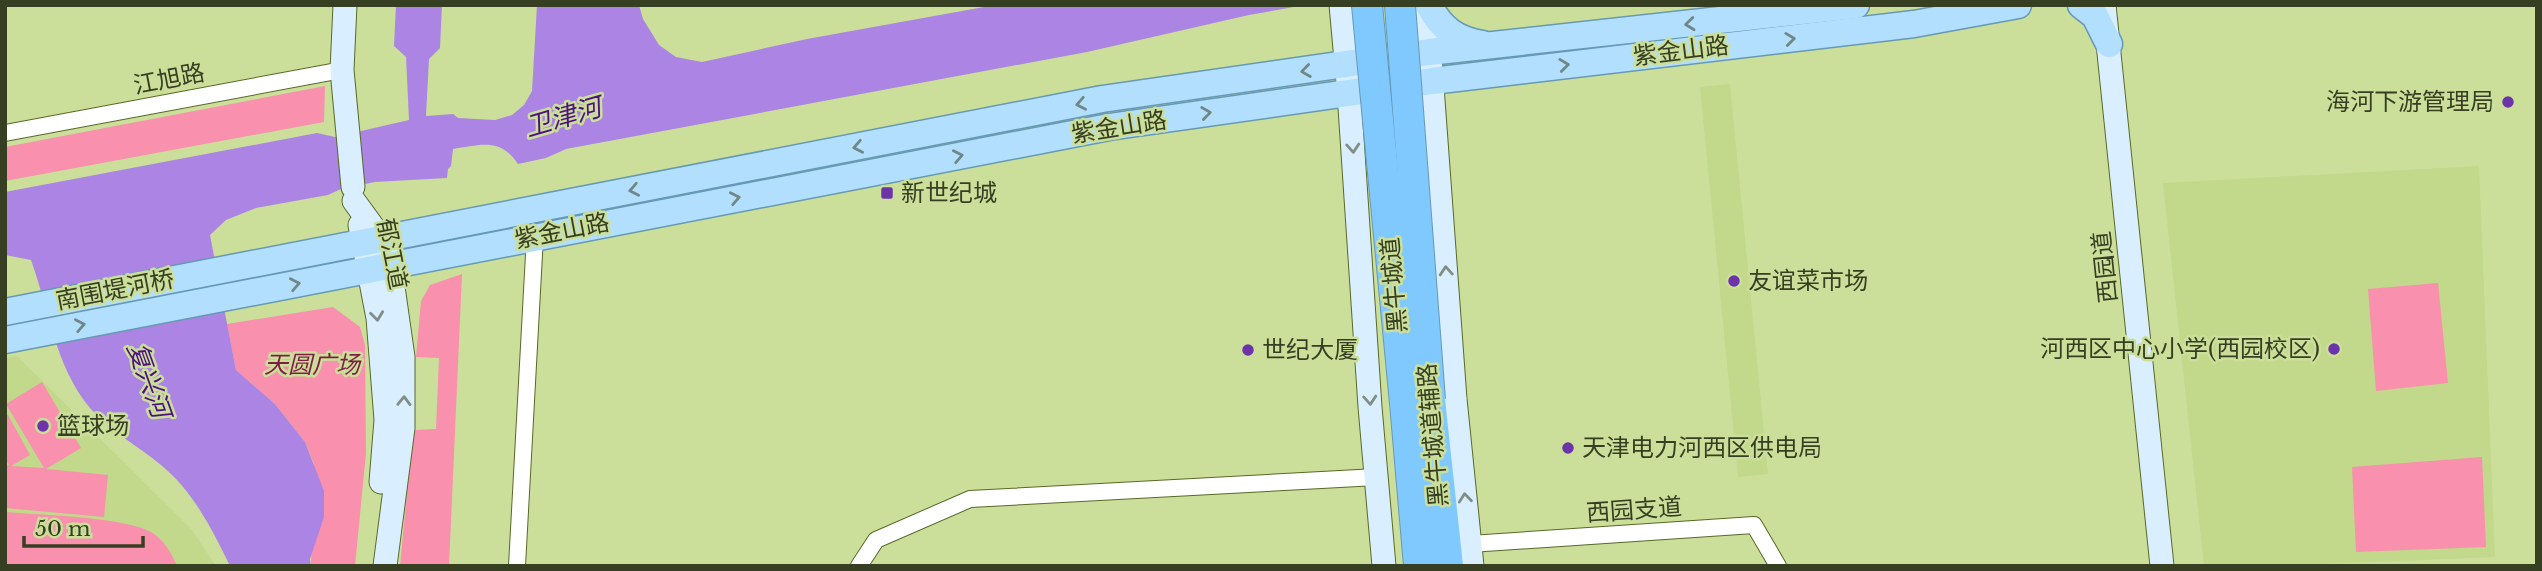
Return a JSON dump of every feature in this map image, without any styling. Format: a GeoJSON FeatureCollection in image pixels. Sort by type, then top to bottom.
{"type":"FeatureCollection","features":[{"type":"Feature","properties":{"kind":"highway","name":"黑牛城道"},"geometry":{"type":"LineString","coordinates":[[1400,5],[1417,402],[1419,566]]}},
{"type":"Feature","properties":{"kind":"highway","name":"黑牛城道"},"geometry":{"type":"LineString","coordinates":[[1350,6],[1417,402],[1448,566]]}},
{"type":"Feature","properties":{"kind":"main road"},"geometry":{"type":"LineString","coordinates":[[342,70],[345,5]]}},
{"type":"Feature","properties":{"kind":"main road"},"geometry":{"type":"LineString","coordinates":[[1427,5],[1453,35],[1495,45]]}},
{"type":"Feature","properties":{"kind":"main road","name":"黑牛城道辅路"},"geometry":{"type":"LineString","coordinates":[[1427,5],[1455,399],[1471,555]]}},
{"type":"Feature","properties":{"kind":"main road","name":"紫金山路"},"geometry":{"type":"LineString","coordinates":[[228,297],[1109,127],[1349,93],[1495,45],[1856,5]]}},
{"type":"Feature","properties":{"kind":"main road","name":"紫金山路"},"geometry":{"type":"LineString","coordinates":[[222,270],[1102,99],[1384,59],[1430,67],[1496,73],[1914,24],[2018,5]]}},
{"type":"Feature","properties":{"kind":"main road"},"geometry":{"type":"LineString","coordinates":[[2081,5],[2095,16],[2116,41]]}},
{"type":"Feature","properties":{"kind":"main road","name":"西园道"},"geometry":{"type":"LineString","coordinates":[[2106,5],[2116,41],[2175,566]]}},
{"type":"Feature","properties":{"kind":"main road","name":"西园道"},"geometry":{"type":"LineString","coordinates":[[2120,5],[2116,41],[2162,566]]}},
{"type":"Feature","properties":{"kind":"main road"},"geometry":{"type":"LineString","coordinates":[[1350,6],[1349,29],[1358,41],[1384,59]]}},
{"type":"Feature","properties":{"kind":"main road"},"geometry":{"type":"LineString","coordinates":[[1350,6],[1346,65],[1384,566]]}},
{"type":"Feature","properties":{"kind":"main road","name":"郁江道"},"geometry":{"type":"LineString","coordinates":[[342,70],[354,194],[373,240],[379,268],[399,316],[403,357],[403,428],[385,566]]}},
{"type":"Feature","properties":{"kind":"main road","name":"郁江道"},"geometry":{"type":"LineString","coordinates":[[369,566],[383,468],[386,420],[378,318],[379,268]]}},
{"type":"Feature","properties":{"kind":"main road","name":"南围堤河桥"},"geometry":{"type":"LineString","coordinates":[[7,311],[222,270]]}},
{"type":"Feature","properties":{"kind":"main road","name":"南围堤河桥"},"geometry":{"type":"LineString","coordinates":[[9,339],[228,297]]}},
{"type":"Feature","properties":{"kind":"street","name":"江旭路"},"geometry":{"type":"LineString","coordinates":[[5,133],[342,70]]}},
{"type":"Feature","properties":{"kind":"street"},"geometry":{"type":"LineString","coordinates":[[517,566],[535,236]]}},
{"type":"Feature","properties":{"kind":"street"},"geometry":{"type":"LineString","coordinates":[[859,566],[876,540],[970,499],[1377,477]]}},
{"type":"Feature","properties":{"kind":"street","name":"西园支道"},"geometry":{"type":"LineString","coordinates":[[1471,555],[1754,525],[1778,566]]}},
{"type":"Feature","properties":{"kind":"shaded area","name":"友谊菜市场"},"geometry":{"type":"Polygon","coordinates":[[[1730,84],[1768,474],[1738,477],[1700,87],[1730,84]]]}},
{"type":"Feature","properties":{"kind":"shaded area","name":"河西区中心小学(西园校区)"},"geometry":{"type":"Polygon","coordinates":[[[2479,166],[2495,557],[2276,566],[2204,566],[2163,183],[2479,166]]]}},
{"type":"Feature","properties":{"kind":"shaded area"},"geometry":{"type":"Polygon","coordinates":[[[17,356],[192,530],[216,566],[5,566],[5,358],[17,356]]]}},
{"type":"Feature","properties":{"kind":"green space"},"geometry":{"type":"Polygon","coordinates":[[[325,86],[324,122],[5,181],[5,147],[325,86]]]}},
{"type":"Feature","properties":{"kind":"green space"},"geometry":{"type":"Polygon","coordinates":[[[462,274],[449,566],[400,566],[413,430],[436,429],[439,358],[416,357],[421,301],[430,285],[462,274]]]}},
{"type":"Feature","properties":{"kind":"green space"},"geometry":{"type":"Polygon","coordinates":[[[2438,283],[2448,383],[2376,391],[2368,289],[2438,283]]]}},
{"type":"Feature","properties":{"kind":"green space","name":"天圆广场"},"geometry":{"type":"Polygon","coordinates":[[[333,307],[360,327],[365,345],[366,453],[355,566],[311,566],[314,464],[305,442],[275,404],[236,370],[227,324],[333,307]]]}},
{"type":"Feature","properties":{"kind":"green space"},"geometry":{"type":"Polygon","coordinates":[[[42,382],[81,448],[46,469],[108,475],[104,517],[5,508],[5,466],[9,465],[5,459],[5,416],[8,415],[30,455],[11,466],[44,468],[6,404],[42,382]]]}},
{"type":"Feature","properties":{"kind":"green space"},"geometry":{"type":"Polygon","coordinates":[[[2482,457],[2486,547],[2356,552],[2352,467],[2482,457]]]}},
{"type":"Feature","properties":{"kind":"green space"},"geometry":{"type":"Polygon","coordinates":[[[5,512],[81,518],[138,527],[160,539],[177,566],[5,566],[5,512]]]}},
{"type":"Feature","properties":{"kind":"water"},"geometry":{"type":"Polygon","coordinates":[[[396,5],[442,5],[440,48],[429,59],[426,116],[453,114],[458,118],[495,120],[512,115],[524,105],[532,91],[537,5],[639,5],[643,19],[659,45],[676,57],[702,62],[807,39],[995,5],[1305,5],[1087,52],[566,149],[546,158],[518,164],[511,155],[497,146],[453,149],[447,178],[375,182],[341,189],[328,195],[256,208],[226,220],[210,235],[236,370],[275,404],[305,442],[324,491],[324,517],[310,559],[311,566],[230,566],[209,525],[183,487],[161,465],[98,416],[78,392],[54,337],[31,260],[5,255],[5,192],[317,133],[335,137],[409,120],[406,57],[394,46],[396,5]]]}},
{"type":"Feature","properties":{"kind":"place","name":"海河下游管理局"},"geometry":{"type":"Point","coordinates":[2508,102]}},
{"type":"Feature","properties":{"kind":"place","name":"新世纪城"},"geometry":{"type":"Point","coordinates":[887,193]}},
{"type":"Feature","properties":{"kind":"place","name":"友谊菜市场"},"geometry":{"type":"Point","coordinates":[1734,281]}},
{"type":"Feature","properties":{"kind":"place","name":"河西区中心小学(西园校区)"},"geometry":{"type":"Point","coordinates":[2334,349]}},
{"type":"Feature","properties":{"kind":"place","name":"世纪大厦"},"geometry":{"type":"Point","coordinates":[1248,350]}},
{"type":"Feature","properties":{"kind":"place","name":"篮球场"},"geometry":{"type":"Point","coordinates":[43,426]}},
{"type":"Feature","properties":{"kind":"place","name":"天津电力河西区供电局"},"geometry":{"type":"Point","coordinates":[1568,448]}},
{"type":"Feature","properties":{"kind":"water label","name":"卫津河"},"geometry":{"type":"Point","coordinates":[563,117]}},
{"type":"Feature","properties":{"kind":"water label","name":"复兴河"},"geometry":{"type":"Point","coordinates":[149,380]}}]}
